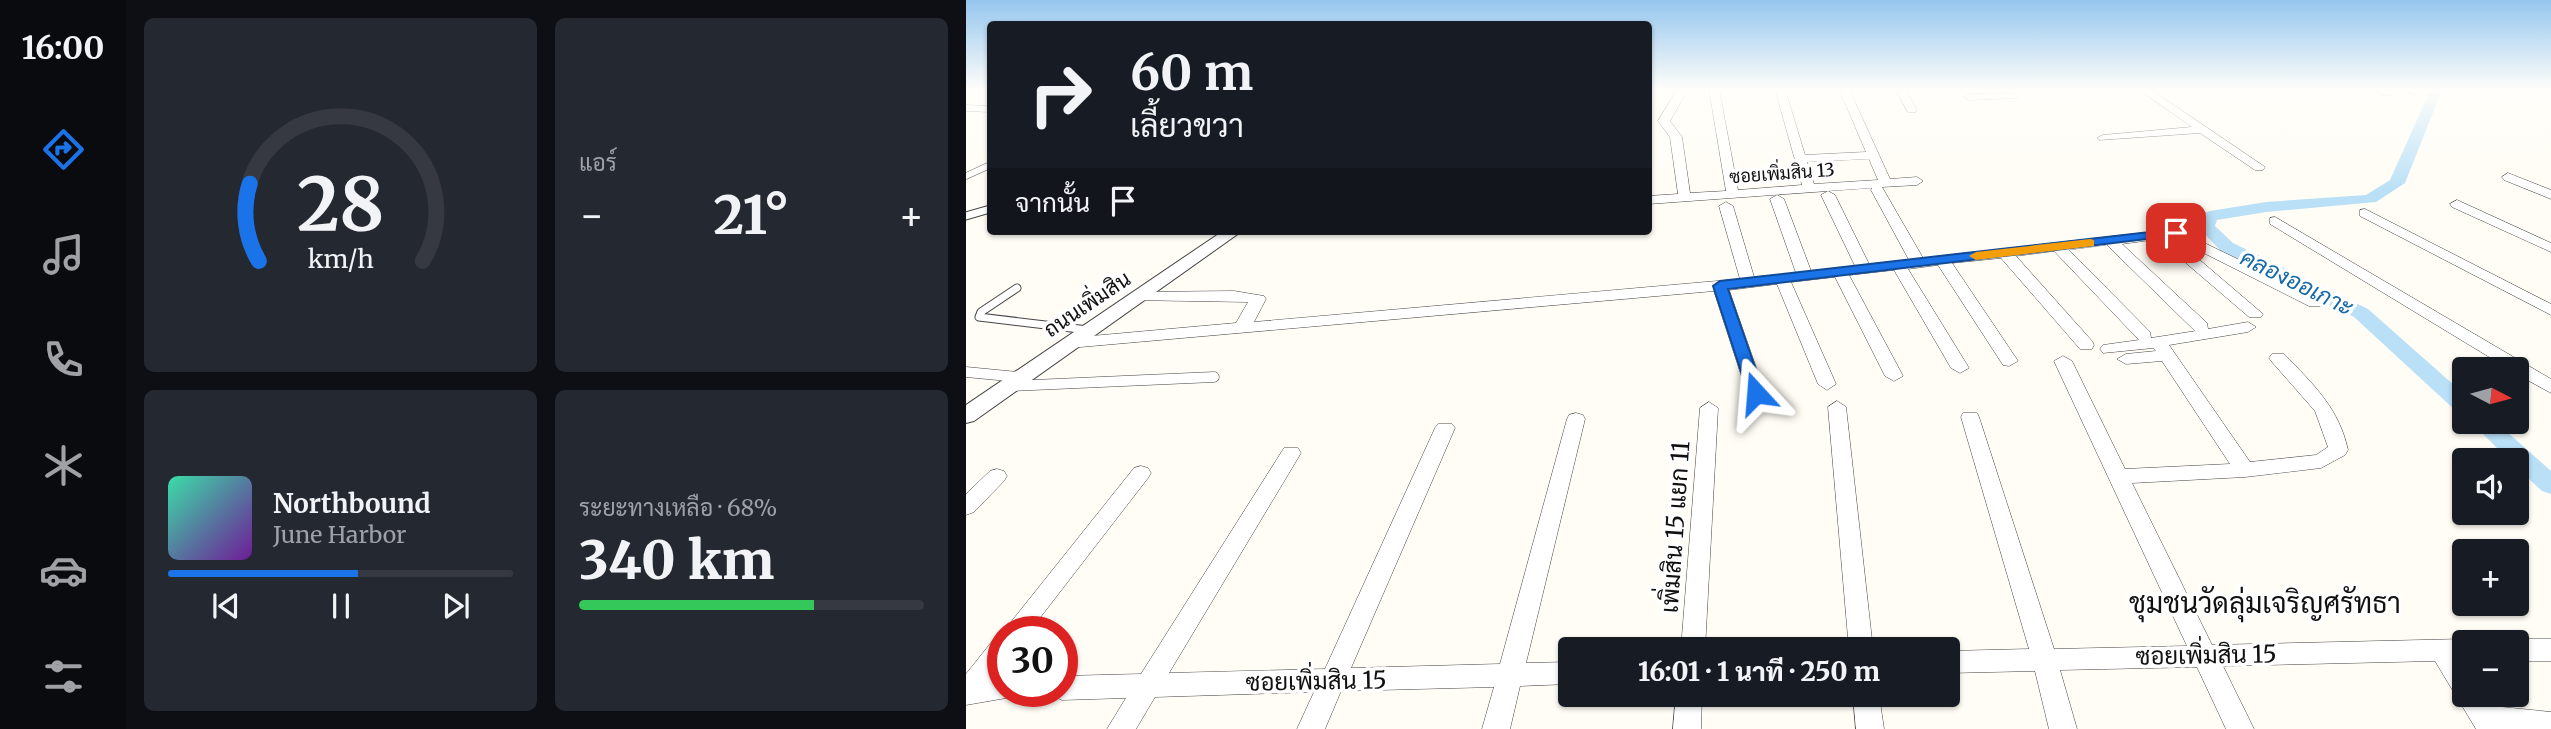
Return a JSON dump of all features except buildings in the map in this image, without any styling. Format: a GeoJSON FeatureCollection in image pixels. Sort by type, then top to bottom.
{"type":"FeatureCollection","features":[{"type":"Feature","properties":{"kind":"street"},"geometry":{"type":"LineString","coordinates":[[1666,123],[1676,137],[1684,194]]}},
{"type":"Feature","properties":{"kind":"street"},"geometry":{"type":"LineString","coordinates":[[1720,123],[1732,190]]}},
{"type":"Feature","properties":{"kind":"street"},"geometry":{"type":"LineString","coordinates":[[1790,123],[1808,185]]}},
{"type":"Feature","properties":{"kind":"street"},"geometry":{"type":"LineString","coordinates":[[1859,123],[1874,155],[1881,184],[1918,263]]}},
{"type":"Feature","properties":{"kind":"street"},"geometry":{"type":"LineString","coordinates":[[2195,123],[2259,167]]}},
{"type":"Feature","properties":{"kind":"street"},"geometry":{"type":"LineString","coordinates":[[2103,138],[2204,129]]}},
{"type":"Feature","properties":{"kind":"street"},"geometry":{"type":"LineString","coordinates":[[1800,159],[1874,155]]}},
{"type":"Feature","properties":{"kind":"street"},"geometry":{"type":"LineString","coordinates":[[2508,177],[2551,195]]}},
{"type":"Feature","properties":{"kind":"street","name":"ซอยเพิ่มสิน 13"},"geometry":{"type":"LineString","coordinates":[[1652,200],[1917,181]]}},
{"type":"Feature","properties":{"kind":"street"},"geometry":{"type":"LineString","coordinates":[[1828,195],[1864,269]]}},
{"type":"Feature","properties":{"kind":"street"},"geometry":{"type":"LineString","coordinates":[[1777,199],[1805,276]]}},
{"type":"Feature","properties":{"kind":"street"},"geometry":{"type":"LineString","coordinates":[[2457,204],[2551,248]]}},
{"type":"Feature","properties":{"kind":"street"},"geometry":{"type":"LineString","coordinates":[[1727,206],[1748,282]]}},
{"type":"Feature","properties":{"kind":"street"},"geometry":{"type":"LineString","coordinates":[[2365,213],[2551,310]]}},
{"type":"Feature","properties":{"kind":"street"},"geometry":{"type":"LineString","coordinates":[[2275,221],[2551,387]]}},
{"type":"Feature","properties":{"kind":"street"},"geometry":{"type":"LineString","coordinates":[[1069,343],[1720,286],[2176,233],[2315,303]]}},
{"type":"Feature","properties":{"kind":"street","name":"ถนนเพิ่มสิน"},"geometry":{"type":"LineString","coordinates":[[966,416],[1228,235]]}},
{"type":"Feature","properties":{"kind":"street"},"geometry":{"type":"LineString","coordinates":[[2109,349],[2157,345],[2252,321],[2162,235]]}},
{"type":"Feature","properties":{"kind":"street"},"geometry":{"type":"LineString","coordinates":[[2111,241],[2202,327]]}},
{"type":"Feature","properties":{"kind":"street"},"geometry":{"type":"LineString","coordinates":[[2058,247],[2157,345],[2245,470]]}},
{"type":"Feature","properties":{"kind":"street"},"geometry":{"type":"LineString","coordinates":[[2005,253],[2086,345]]}},
{"type":"Feature","properties":{"kind":"street"},"geometry":{"type":"LineString","coordinates":[[1942,260],[2009,361]]}},
{"type":"Feature","properties":{"kind":"street"},"geometry":{"type":"LineString","coordinates":[[1898,265],[1960,368]]}},
{"type":"Feature","properties":{"kind":"street"},"geometry":{"type":"LineString","coordinates":[[1840,272],[1894,376]]}},
{"type":"Feature","properties":{"kind":"street"},"geometry":{"type":"LineString","coordinates":[[1782,278],[1826,384]]}},
{"type":"Feature","properties":{"kind":"street"},"geometry":{"type":"LineString","coordinates":[[1720,286],[1756,393]]}},
{"type":"Feature","properties":{"kind":"street"},"geometry":{"type":"LineString","coordinates":[[1136,297],[1234,296],[1258,299],[1241,330]]}},
{"type":"Feature","properties":{"kind":"street"},"geometry":{"type":"LineString","coordinates":[[2126,359],[2157,345]]}},
{"type":"Feature","properties":{"kind":"street"},"geometry":{"type":"LineString","coordinates":[[2120,476],[2245,470],[2321,461],[2338,450],[2336,431],[2330,417],[2278,358]]}},
{"type":"Feature","properties":{"kind":"street"},"geometry":{"type":"LineString","coordinates":[[2063,361],[2239,729]]}},
{"type":"Feature","properties":{"kind":"street"},"geometry":{"type":"LineString","coordinates":[[1837,407],[1860,637]]}},
{"type":"Feature","properties":{"kind":"street","name":"เพิ่มสิน 15 แยก 11"},"geometry":{"type":"LineString","coordinates":[[1694,637],[1709,408]]}},
{"type":"Feature","properties":{"kind":"street"},"geometry":{"type":"LineString","coordinates":[[1970,416],[2045,658],[2063,729]]}},
{"type":"Feature","properties":{"kind":"street"},"geometry":{"type":"LineString","coordinates":[[1496,729],[1576,419]]}},
{"type":"Feature","properties":{"kind":"street"},"geometry":{"type":"LineString","coordinates":[[1311,729],[1445,428]]}},
{"type":"Feature","properties":{"kind":"street"},"geometry":{"type":"LineString","coordinates":[[1121,729],[1291,453]]}},
{"type":"Feature","properties":{"kind":"street"},"geometry":{"type":"LineString","coordinates":[[1028,616],[1141,473]]}},
{"type":"Feature","properties":{"kind":"street"},"geometry":{"type":"LineString","coordinates":[[966,507],[997,476]]}},
{"type":"Feature","properties":{"kind":"street","name":"ซอยเพิ่มสิน 15"},"geometry":{"type":"LineString","coordinates":[[1960,662],[2452,650]]}},
{"type":"Feature","properties":{"kind":"street"},"geometry":{"type":"LineString","coordinates":[[2529,650],[2551,650]]}},
{"type":"Feature","properties":{"kind":"street"},"geometry":{"type":"LineString","coordinates":[[967,691],[987,667]]}},
{"type":"Feature","properties":{"kind":"street","name":"ซอยเพิ่มสิน 15"},"geometry":{"type":"LineString","coordinates":[[1078,687],[1558,673]]}},
{"type":"Feature","properties":{"kind":"street"},"geometry":{"type":"LineString","coordinates":[[967,691],[987,690]]}},
{"type":"Feature","properties":{"kind":"street"},"geometry":{"type":"LineString","coordinates":[[1687,729],[1688,707]]}},
{"type":"Feature","properties":{"kind":"street"},"geometry":{"type":"LineString","coordinates":[[1867,707],[1870,729]]}},
{"type":"Feature","properties":{"kind":"street"},"geometry":{"type":"LineString","coordinates":[[2477,707],[2488,724],[2551,724]]}},
{"type":"Feature","properties":{"kind":"lane"},"geometry":{"type":"LineString","coordinates":[[966,176],[987,166]]}},
{"type":"Feature","properties":{"kind":"lane"},"geometry":{"type":"LineString","coordinates":[[966,216],[987,210]]}},
{"type":"Feature","properties":{"kind":"lane"},"geometry":{"type":"LineString","coordinates":[[1017,288],[981,312],[979,317],[1088,330]]}},
{"type":"Feature","properties":{"kind":"lane"},"geometry":{"type":"LineString","coordinates":[[966,372],[1015,382],[1214,377]]}},
{"type":"Feature","properties":{"kind":"waterway","name":"คลองออเกาะ"},"geometry":{"type":"LineString","coordinates":[[2422,123],[2397,183],[2370,199],[2266,207],[2210,216],[2206,227],[2227,247],[2361,313],[2452,395]]}},
{"type":"Feature","properties":{"kind":"waterway","name":"คลองออเกาะ"},"geometry":{"type":"LineString","coordinates":[[2495,434],[2551,485]]}},
{"type":"Feature","properties":{"kind":"slow traffic"},"geometry":{"type":"LineString","coordinates":[[1976,256],[2090,243]]}},
{"type":"Feature","properties":{"kind":"district","name":"ชุมชนวัดลุ่มเจริญศรัทธา"},"geometry":{"type":"Point","coordinates":[2265,603]}},
{"type":"Feature","properties":{"kind":"route"},"geometry":{"type":"LineString","coordinates":[[1756,393],[1720,286],[2176,233]]}}]}
